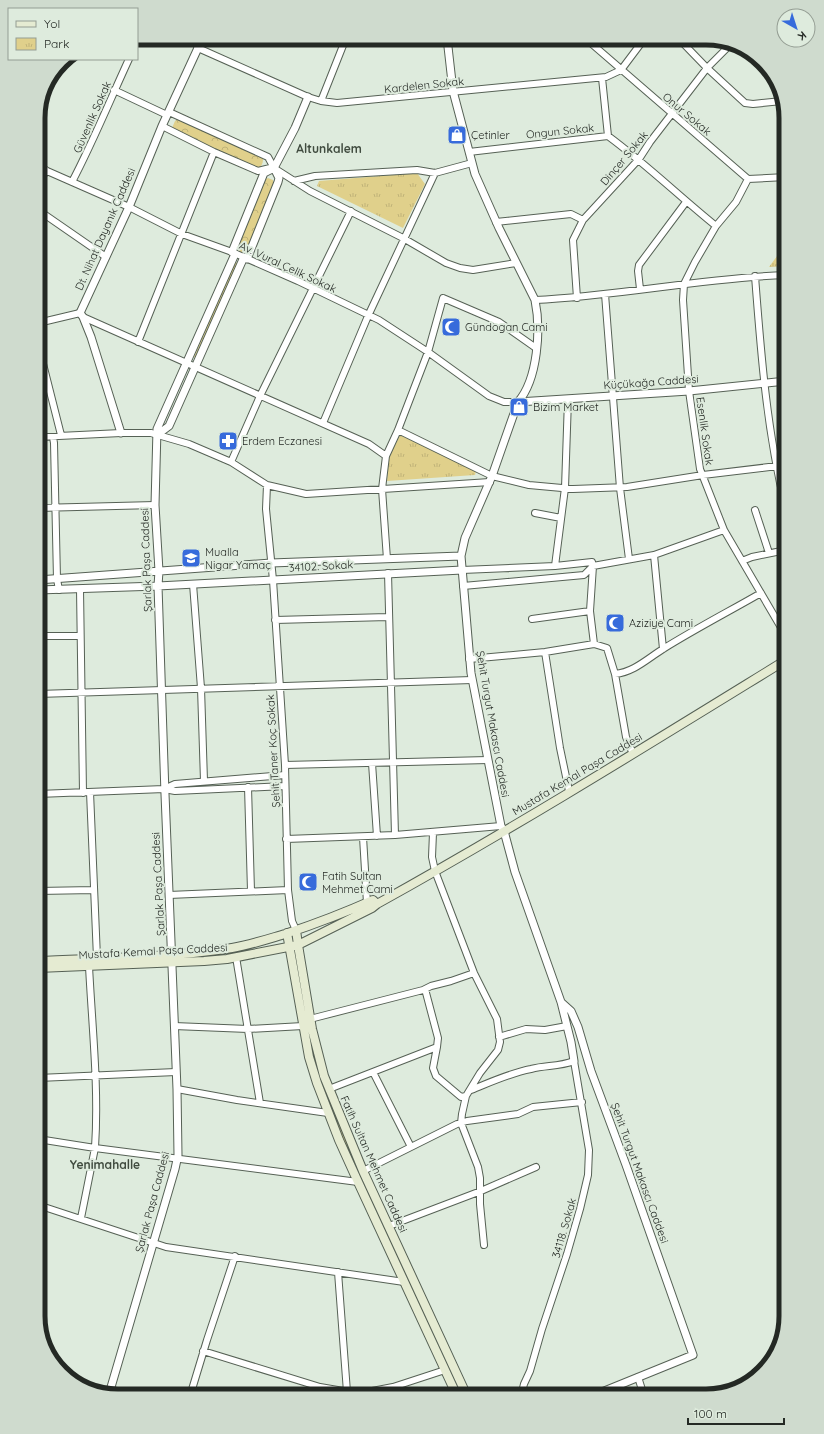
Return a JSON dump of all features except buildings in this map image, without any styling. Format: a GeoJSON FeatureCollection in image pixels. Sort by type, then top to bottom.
{"type":"FeatureCollection","features":[{"type":"Feature","properties":{"kind":"main road","name":"Mustafa Kemal Paşa Caddesi"},"geometry":{"type":"LineString","coordinates":[[45,960],[172,958],[204,961],[236,957],[298,945],[372,908],[503,828],[633,754],[779,664]]}},
{"type":"Feature","properties":{"kind":"main road"},"geometry":{"type":"LineString","coordinates":[[367,903],[373,900],[377,904]]}},
{"type":"Feature","properties":{"kind":"main road","name":"Mustafa Kemal Paşa Caddesi"},"geometry":{"type":"LineString","coordinates":[[45,968],[88,966],[172,958],[232,948],[259,942],[296,930],[348,912],[367,903]]}},
{"type":"Feature","properties":{"kind":"main road","name":"Fatih Sultan Mehmet Caddesi"},"geometry":{"type":"LineString","coordinates":[[296,930],[310,1019],[320,1063],[329,1089],[363,1171],[464,1389]]}},
{"type":"Feature","properties":{"kind":"main road","name":"Fatih Sultan Mehmet Caddesi"},"geometry":{"type":"LineString","coordinates":[[287,933],[308,1057],[328,1113],[358,1182],[454,1389]]}},
{"type":"Feature","properties":{"kind":"street"},"geometry":{"type":"LineString","coordinates":[[321,101],[343,45]]}},
{"type":"Feature","properties":{"kind":"street","name":"Şehit Turgut Makascı Caddesi"},"geometry":{"type":"LineString","coordinates":[[448,45],[453,91],[472,163],[480,187],[534,300],[538,321],[536,348],[529,385],[524,395],[518,402],[491,479],[465,538],[461,556],[472,680],[503,828],[515,872],[561,1002],[574,1061]]}},
{"type":"Feature","properties":{"kind":"street","name":"Onur Sokak"},"geometry":{"type":"LineString","coordinates":[[593,45],[620,70],[748,179]]}},
{"type":"Feature","properties":{"kind":"street","name":"Kardelen Sokak"},"geometry":{"type":"LineString","coordinates":[[198,48],[308,97],[321,101],[337,103],[602,78],[620,70],[640,45]]}},
{"type":"Feature","properties":{"kind":"street"},"geometry":{"type":"LineString","coordinates":[[685,45],[745,103],[753,104],[777,102]]}},
{"type":"Feature","properties":{"kind":"street","name":"Dt. Nihat Dayanık Caddesi"},"geometry":{"type":"LineString","coordinates":[[81,315],[162,126],[198,48]]}},
{"type":"Feature","properties":{"kind":"street","name":"Dinçer Sokak"},"geometry":{"type":"LineString","coordinates":[[577,298],[572,240],[583,220],[639,159],[650,142],[707,68],[726,48]]}},
{"type":"Feature","properties":{"kind":"street","name":"Güvenlik Sokak"},"geometry":{"type":"LineString","coordinates":[[72,182],[90,147],[129,60]]}},
{"type":"Feature","properties":{"kind":"street"},"geometry":{"type":"LineString","coordinates":[[602,78],[608,136]]}},
{"type":"Feature","properties":{"kind":"street"},"geometry":{"type":"LineString","coordinates":[[114,90],[268,157],[279,178],[246,258],[169,426],[157,435]]}},
{"type":"Feature","properties":{"kind":"street","name":"Şarlak Paşa Caddesi"},"geometry":{"type":"LineString","coordinates":[[111,1389],[177,1158],[177,1089],[164,789],[158,586],[159,571],[155,505],[158,424],[187,363],[234,253],[264,173],[274,168],[308,97]]}},
{"type":"Feature","properties":{"kind":"street"},"geometry":{"type":"LineString","coordinates":[[162,126],[214,152],[258,171],[274,168],[310,191],[352,211],[446,263],[460,268],[473,270],[516,263]]}},
{"type":"Feature","properties":{"kind":"street","name":"Ongun Sokak"},"geometry":{"type":"LineString","coordinates":[[469,152],[608,136],[639,159],[686,202],[716,226]]}},
{"type":"Feature","properties":{"kind":"street"},"geometry":{"type":"LineString","coordinates":[[138,342],[214,152]]}},
{"type":"Feature","properties":{"kind":"street"},"geometry":{"type":"LineString","coordinates":[[294,181],[315,176],[417,170],[435,173],[472,163]]}},
{"type":"Feature","properties":{"kind":"street","name":"Av. Vural Çelik Sokak"},"geometry":{"type":"LineString","coordinates":[[46,170],[128,207],[182,234],[246,258],[379,320],[428,352],[489,396],[504,402],[518,402]]}},
{"type":"Feature","properties":{"kind":"street"},"geometry":{"type":"LineString","coordinates":[[323,423],[368,316],[403,238],[435,173]]}},
{"type":"Feature","properties":{"kind":"street"},"geometry":{"type":"LineString","coordinates":[[748,179],[779,177]]}},
{"type":"Feature","properties":{"kind":"street","name":"Esenlik Sokak"},"geometry":{"type":"LineString","coordinates":[[748,179],[736,202],[716,226],[684,284],[683,300],[689,391],[700,469],[724,530],[779,620]]}},
{"type":"Feature","properties":{"kind":"street"},"geometry":{"type":"LineString","coordinates":[[640,290],[638,271],[639,265],[686,202]]}},
{"type":"Feature","properties":{"kind":"street"},"geometry":{"type":"LineString","coordinates":[[231,462],[260,396],[352,211]]}},
{"type":"Feature","properties":{"kind":"street"},"geometry":{"type":"LineString","coordinates":[[496,222],[571,214],[583,220]]}},
{"type":"Feature","properties":{"kind":"street"},"geometry":{"type":"LineString","coordinates":[[45,215],[106,257]]}},
{"type":"Feature","properties":{"kind":"street"},"geometry":{"type":"LineString","coordinates":[[534,300],[577,298],[684,284],[755,276],[779,275]]}},
{"type":"Feature","properties":{"kind":"street"},"geometry":{"type":"LineString","coordinates":[[755,276],[764,383],[779,479]]}},
{"type":"Feature","properties":{"kind":"street"},"geometry":{"type":"LineString","coordinates":[[605,294],[620,488],[629,559]]}},
{"type":"Feature","properties":{"kind":"street"},"geometry":{"type":"LineString","coordinates":[[386,559],[382,489],[386,456],[398,430],[428,352],[443,298],[499,322],[536,348]]}},
{"type":"Feature","properties":{"kind":"street"},"geometry":{"type":"LineString","coordinates":[[81,315],[91,338],[121,433]]}},
{"type":"Feature","properties":{"kind":"street"},"geometry":{"type":"LineString","coordinates":[[45,322],[81,315],[138,342],[369,444],[386,456]]}},
{"type":"Feature","properties":{"kind":"street"},"geometry":{"type":"LineString","coordinates":[[45,372],[61,435]]}},
{"type":"Feature","properties":{"kind":"street","name":"Küçükağa Caddesi"},"geometry":{"type":"LineString","coordinates":[[518,402],[689,391],[779,382]]}},
{"type":"Feature","properties":{"kind":"street"},"geometry":{"type":"LineString","coordinates":[[555,566],[565,488],[568,399]]}},
{"type":"Feature","properties":{"kind":"street"},"geometry":{"type":"LineString","coordinates":[[398,430],[491,479]]}},
{"type":"Feature","properties":{"kind":"street"},"geometry":{"type":"LineString","coordinates":[[45,437],[121,433],[143,433],[157,435],[189,444],[231,462],[267,485],[306,494],[491,479],[573,490],[620,488],[703,475],[779,466]]}},
{"type":"Feature","properties":{"kind":"street"},"geometry":{"type":"LineString","coordinates":[[53,437],[57,579],[59,590]]}},
{"type":"Feature","properties":{"kind":"street","name":"Şehit Taner Koç Sokak"},"geometry":{"type":"LineString","coordinates":[[267,485],[266,510],[273,580],[285,765],[288,890],[292,921],[296,930]]}},
{"type":"Feature","properties":{"kind":"street"},"geometry":{"type":"LineString","coordinates":[[45,508],[155,505]]}},
{"type":"Feature","properties":{"kind":"street"},"geometry":{"type":"LineString","coordinates":[[755,510],[769,553]]}},
{"type":"Feature","properties":{"kind":"street"},"geometry":{"type":"LineString","coordinates":[[535,513],[561,518]]}},
{"type":"Feature","properties":{"kind":"street"},"geometry":{"type":"LineString","coordinates":[[463,586],[584,575],[593,566],[654,555],[724,530]]}},
{"type":"Feature","properties":{"kind":"street"},"geometry":{"type":"LineString","coordinates":[[742,561],[752,557],[779,551]]}},
{"type":"Feature","properties":{"kind":"street"},"geometry":{"type":"LineString","coordinates":[[654,555],[663,649]]}},
{"type":"Feature","properties":{"kind":"street","name":"34102. Sokak"},"geometry":{"type":"LineString","coordinates":[[45,580],[271,563],[461,556]]}},
{"type":"Feature","properties":{"kind":"street"},"geometry":{"type":"LineString","coordinates":[[462,570],[555,566],[592,562],[590,611],[594,644]]}},
{"type":"Feature","properties":{"kind":"street","name":"34102. Sokak"},"geometry":{"type":"LineString","coordinates":[[45,590],[158,586],[462,570]]}},
{"type":"Feature","properties":{"kind":"street"},"geometry":{"type":"LineString","coordinates":[[388,573],[395,835]]}},
{"type":"Feature","properties":{"kind":"street"},"geometry":{"type":"LineString","coordinates":[[193,584],[201,688],[204,781]]}},
{"type":"Feature","properties":{"kind":"street"},"geometry":{"type":"LineString","coordinates":[[80,589],[80,636],[86,792],[94,890],[97,958]]}},
{"type":"Feature","properties":{"kind":"street"},"geometry":{"type":"LineString","coordinates":[[615,674],[625,673],[634,669],[663,649],[761,593]]}},
{"type":"Feature","properties":{"kind":"street"},"geometry":{"type":"LineString","coordinates":[[532,619],[590,611]]}},
{"type":"Feature","properties":{"kind":"street"},"geometry":{"type":"LineString","coordinates":[[275,620],[388,617]]}},
{"type":"Feature","properties":{"kind":"street"},"geometry":{"type":"LineString","coordinates":[[45,636],[80,636]]}},
{"type":"Feature","properties":{"kind":"street"},"geometry":{"type":"LineString","coordinates":[[469,659],[545,652],[594,644],[607,648],[615,674],[626,737],[633,754]]}},
{"type":"Feature","properties":{"kind":"street"},"geometry":{"type":"LineString","coordinates":[[545,652],[569,791]]}},
{"type":"Feature","properties":{"kind":"street"},"geometry":{"type":"LineString","coordinates":[[45,694],[472,680]]}},
{"type":"Feature","properties":{"kind":"street"},"geometry":{"type":"LineString","coordinates":[[285,765],[488,760]]}},
{"type":"Feature","properties":{"kind":"street"},"geometry":{"type":"LineString","coordinates":[[372,763],[377,836]]}},
{"type":"Feature","properties":{"kind":"street"},"geometry":{"type":"LineString","coordinates":[[164,789],[174,784],[285,775]]}},
{"type":"Feature","properties":{"kind":"street"},"geometry":{"type":"LineString","coordinates":[[45,794],[164,789],[174,791],[285,786]]}},
{"type":"Feature","properties":{"kind":"street"},"geometry":{"type":"LineString","coordinates":[[248,787],[251,892]]}},
{"type":"Feature","properties":{"kind":"street"},"geometry":{"type":"LineString","coordinates":[[286,840],[363,837],[503,828]]}},
{"type":"Feature","properties":{"kind":"street"},"geometry":{"type":"LineString","coordinates":[[433,833],[432,858],[435,870],[474,973],[496,1019],[500,1042],[498,1050],[480,1073],[466,1096],[461,1123],[478,1167],[484,1245]]}},
{"type":"Feature","properties":{"kind":"street"},"geometry":{"type":"LineString","coordinates":[[363,837],[367,903]]}},
{"type":"Feature","properties":{"kind":"street"},"geometry":{"type":"LineString","coordinates":[[45,891],[94,890]]}},
{"type":"Feature","properties":{"kind":"street"},"geometry":{"type":"LineString","coordinates":[[169,895],[288,890]]}},
{"type":"Feature","properties":{"kind":"street","name":"Şehit Taner Koç Sokak"},"geometry":{"type":"LineString","coordinates":[[287,933],[292,921]]}},
{"type":"Feature","properties":{"kind":"street"},"geometry":{"type":"LineString","coordinates":[[236,957],[260,1103]]}},
{"type":"Feature","properties":{"kind":"street"},"geometry":{"type":"LineString","coordinates":[[81,1218],[95,1148],[95,1075],[88,966]]}},
{"type":"Feature","properties":{"kind":"street"},"geometry":{"type":"LineString","coordinates":[[310,1019],[425,989],[474,973]]}},
{"type":"Feature","properties":{"kind":"street"},"geometry":{"type":"LineString","coordinates":[[425,989],[438,1038],[438,1047],[432,1068],[436,1076],[461,1097],[466,1096]]}},
{"type":"Feature","properties":{"kind":"street","name":"Şehit Turgut Makascı Caddesi"},"geometry":{"type":"LineString","coordinates":[[561,1002],[571,1011],[578,1028],[591,1071],[693,1355],[638,1377]]}},
{"type":"Feature","properties":{"kind":"street"},"geometry":{"type":"LineString","coordinates":[[174,1026],[248,1029],[303,1026]]}},
{"type":"Feature","properties":{"kind":"street"},"geometry":{"type":"LineString","coordinates":[[499,1036],[526,1029],[545,1030],[567,1026]]}},
{"type":"Feature","properties":{"kind":"street"},"geometry":{"type":"LineString","coordinates":[[329,1089],[438,1047]]}},
{"type":"Feature","properties":{"kind":"street"},"geometry":{"type":"LineString","coordinates":[[471,1090],[500,1078],[531,1069],[562,1065],[574,1061]]}},
{"type":"Feature","properties":{"kind":"street","name":"34118. Sokak"},"geometry":{"type":"LineString","coordinates":[[523,1389],[530,1371],[540,1334],[567,1254],[585,1191],[588,1175],[589,1156],[582,1102],[574,1061]]}},
{"type":"Feature","properties":{"kind":"street"},"geometry":{"type":"LineString","coordinates":[[45,1078],[176,1072]]}},
{"type":"Feature","properties":{"kind":"street"},"geometry":{"type":"LineString","coordinates":[[373,1072],[411,1147]]}},
{"type":"Feature","properties":{"kind":"street"},"geometry":{"type":"LineString","coordinates":[[177,1089],[328,1113]]}},
{"type":"Feature","properties":{"kind":"street"},"geometry":{"type":"LineString","coordinates":[[363,1171],[461,1123],[518,1114],[533,1107],[582,1102]]}},
{"type":"Feature","properties":{"kind":"street"},"geometry":{"type":"LineString","coordinates":[[45,1140],[358,1182]]}},
{"type":"Feature","properties":{"kind":"street"},"geometry":{"type":"LineString","coordinates":[[389,1226],[481,1191],[536,1167]]}},
{"type":"Feature","properties":{"kind":"street"},"geometry":{"type":"LineString","coordinates":[[45,1207],[166,1247],[404,1282],[413,1278]]}},
{"type":"Feature","properties":{"kind":"street"},"geometry":{"type":"LineString","coordinates":[[192,1389],[203,1351],[235,1256]]}},
{"type":"Feature","properties":{"kind":"street"},"geometry":{"type":"LineString","coordinates":[[338,1272],[347,1389]]}},
{"type":"Feature","properties":{"kind":"street"},"geometry":{"type":"LineString","coordinates":[[203,1351],[331,1389]]}},
{"type":"Feature","properties":{"kind":"street"},"geometry":{"type":"LineString","coordinates":[[383,1389],[445,1370]]}},
{"type":"Feature","properties":{"kind":"street"},"geometry":{"type":"LineString","coordinates":[[609,1389],[638,1377],[642,1389]]}},
{"type":"Feature","properties":{"kind":"green space"},"geometry":{"type":"Polygon","coordinates":[[[178,119],[261,157],[263,159],[262,165],[257,169],[173,131],[172,128],[175,121],[178,119]]]}},
{"type":"Feature","properties":{"kind":"green space"},"geometry":{"type":"Polygon","coordinates":[[[417,173],[425,184],[403,228],[317,186],[319,181],[417,173]]]}},
{"type":"Feature","properties":{"kind":"green space"},"geometry":{"type":"Polygon","coordinates":[[[268,178],[273,180],[274,185],[248,250],[245,253],[239,252],[237,248],[264,180],[268,178]]]}},
{"type":"Feature","properties":{"kind":"green space"},"geometry":{"type":"Polygon","coordinates":[[[779,253],[779,266],[769,267],[779,253]]]}},
{"type":"Feature","properties":{"kind":"green space"},"geometry":{"type":"Polygon","coordinates":[[[235,262],[238,263],[196,358],[194,357],[235,262]]]}},
{"type":"Feature","properties":{"kind":"green space"},"geometry":{"type":"Polygon","coordinates":[[[400,435],[476,471],[475,475],[387,481],[389,457],[400,435]]]}},
{"type":"Feature","properties":{"kind":"green space"},"geometry":{"type":"Polygon","coordinates":[[[293,955],[296,955],[323,1082],[338,1120],[407,1272],[404,1274],[320,1084],[293,955]]]}},
{"type":"Feature","properties":{"kind":"green space"},"geometry":{"type":"Polygon","coordinates":[[[409,1282],[411,1283],[461,1389],[458,1389],[409,1282]]]}},
{"type":"Feature","properties":{"kind":"place","name":"Çetinler"},"geometry":{"type":"Point","coordinates":[457,135]}},
{"type":"Feature","properties":{"kind":"place","name":"Gündogan Cami"},"geometry":{"type":"Point","coordinates":[451,327]}},
{"type":"Feature","properties":{"kind":"place","name":"Bizim Market"},"geometry":{"type":"Point","coordinates":[519,407]}},
{"type":"Feature","properties":{"kind":"place","name":"Erdem Eczanesi"},"geometry":{"type":"Point","coordinates":[228,441]}},
{"type":"Feature","properties":{"kind":"place","name":"Mualla Nigar Yamaç"},"geometry":{"type":"Point","coordinates":[191,558]}},
{"type":"Feature","properties":{"kind":"place","name":"Aziziye Cami"},"geometry":{"type":"Point","coordinates":[615,623]}},
{"type":"Feature","properties":{"kind":"place","name":"Fatih Sultan Mehmet Cami"},"geometry":{"type":"Point","coordinates":[308,882]}},
{"type":"Feature","properties":{"kind":"district","name":"Altunkalem"},"geometry":{"type":"Point","coordinates":[329,148]}},
{"type":"Feature","properties":{"kind":"district","name":"Yenimahalle"},"geometry":{"type":"Point","coordinates":[105,1164]}}]}
